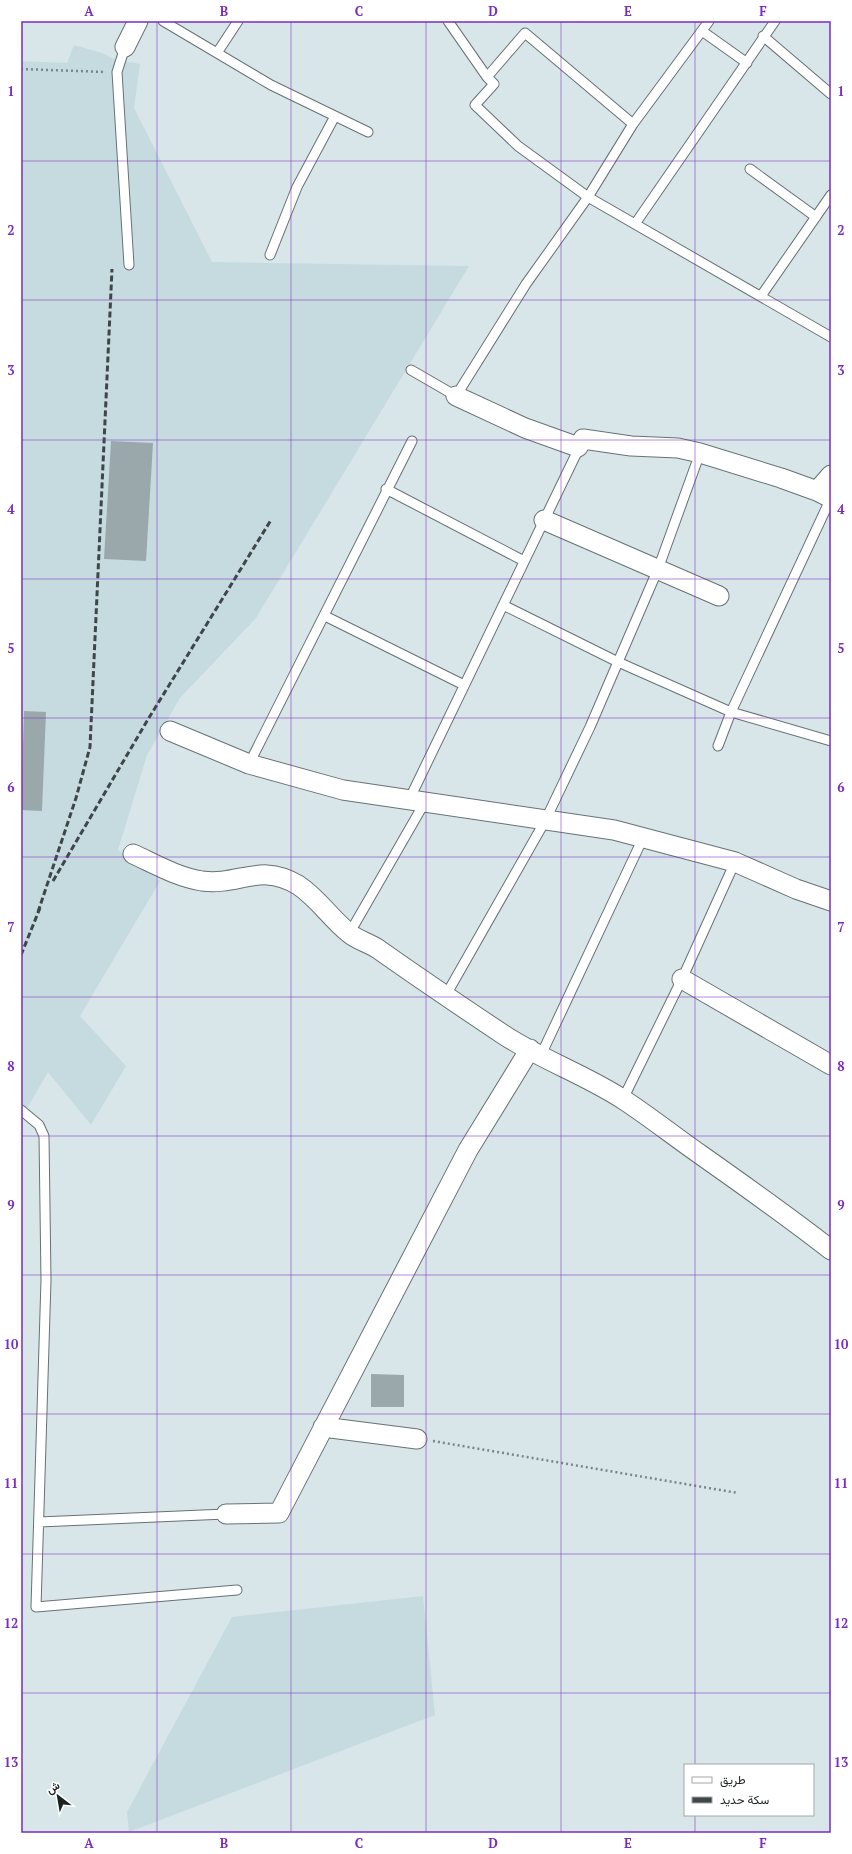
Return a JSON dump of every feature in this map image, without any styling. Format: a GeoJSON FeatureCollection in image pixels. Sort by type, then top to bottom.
{"type":"FeatureCollection","features":[{"type":"Feature","properties":{"kind":"street"},"geometry":{"type":"LineString","coordinates":[[124,47],[138,21]]}},
{"type":"Feature","properties":{"kind":"street"},"geometry":{"type":"LineString","coordinates":[[456,396],[525,428],[578,447],[583,440],[631,446],[678,448],[700,453],[826,496],[831,475]]}},
{"type":"Feature","properties":{"kind":"street"},"geometry":{"type":"LineString","coordinates":[[544,520],[719,596]]}},
{"type":"Feature","properties":{"kind":"street"},"geometry":{"type":"LineString","coordinates":[[170,731],[249,764],[343,790],[614,830],[735,862],[796,889],[830,897]]}},
{"type":"Feature","properties":{"kind":"street"},"geometry":{"type":"LineString","coordinates":[[133,854],[178,874],[203,881],[233,880],[255,875],[268,874],[281,877],[299,886],[324,907],[349,934],[375,947],[417,977],[506,1036],[623,1099],[788,1217],[831,1250]]}},
{"type":"Feature","properties":{"kind":"street"},"geometry":{"type":"LineString","coordinates":[[682,979],[831,1064]]}},
{"type":"Feature","properties":{"kind":"street"},"geometry":{"type":"LineString","coordinates":[[226,1514],[279,1513],[468,1150],[535,1052]]}},
{"type":"Feature","properties":{"kind":"street"},"geometry":{"type":"LineString","coordinates":[[323,1428],[417,1438]]}},
{"type":"Feature","properties":{"kind":"lane"},"geometry":{"type":"LineString","coordinates":[[163,21],[271,85],[368,132]]}},
{"type":"Feature","properties":{"kind":"lane"},"geometry":{"type":"LineString","coordinates":[[217,53],[238,21]]}},
{"type":"Feature","properties":{"kind":"lane"},"geometry":{"type":"LineString","coordinates":[[448,21],[494,84],[475,105],[518,146],[588,197],[831,337]]}},
{"type":"Feature","properties":{"kind":"lane"},"geometry":{"type":"LineString","coordinates":[[411,370],[456,396],[526,284],[588,197],[633,124],[709,21]]}},
{"type":"Feature","properties":{"kind":"lane"},"geometry":{"type":"LineString","coordinates":[[636,224],[747,63],[763,36],[775,21]]}},
{"type":"Feature","properties":{"kind":"lane"},"geometry":{"type":"LineString","coordinates":[[702,31],[747,63]]}},
{"type":"Feature","properties":{"kind":"lane"},"geometry":{"type":"LineString","coordinates":[[487,76],[525,33],[633,124]]}},
{"type":"Feature","properties":{"kind":"lane"},"geometry":{"type":"LineString","coordinates":[[763,36],[831,94]]}},
{"type":"Feature","properties":{"kind":"lane"},"geometry":{"type":"LineString","coordinates":[[124,47],[117,72],[129,265]]}},
{"type":"Feature","properties":{"kind":"lane"},"geometry":{"type":"LineString","coordinates":[[270,255],[297,187],[335,116]]}},
{"type":"Feature","properties":{"kind":"lane"},"geometry":{"type":"LineString","coordinates":[[750,169],[816,217]]}},
{"type":"Feature","properties":{"kind":"lane"},"geometry":{"type":"LineString","coordinates":[[761,296],[831,195]]}},
{"type":"Feature","properties":{"kind":"lane"},"geometry":{"type":"LineString","coordinates":[[349,934],[417,802],[464,685],[583,440]]}},
{"type":"Feature","properties":{"kind":"lane"},"geometry":{"type":"LineString","coordinates":[[249,764],[325,616],[386,489],[412,441]]}},
{"type":"Feature","properties":{"kind":"lane"},"geometry":{"type":"LineString","coordinates":[[446,995],[545,821],[590,727],[658,570],[700,453]]}},
{"type":"Feature","properties":{"kind":"lane"},"geometry":{"type":"LineString","coordinates":[[386,489],[524,561]]}},
{"type":"Feature","properties":{"kind":"lane"},"geometry":{"type":"LineString","coordinates":[[718,746],[731,712],[826,496]]}},
{"type":"Feature","properties":{"kind":"lane"},"geometry":{"type":"LineString","coordinates":[[503,605],[618,662],[731,712],[831,741]]}},
{"type":"Feature","properties":{"kind":"lane"},"geometry":{"type":"LineString","coordinates":[[325,616],[464,685]]}},
{"type":"Feature","properties":{"kind":"lane"},"geometry":{"type":"LineString","coordinates":[[535,1052],[643,838]]}},
{"type":"Feature","properties":{"kind":"lane"},"geometry":{"type":"LineString","coordinates":[[623,1099],[682,979],[735,862]]}},
{"type":"Feature","properties":{"kind":"lane"},"geometry":{"type":"LineString","coordinates":[[21,1110],[39,1125],[44,1136],[46,1280],[36,1607],[238,1590]]}},
{"type":"Feature","properties":{"kind":"lane"},"geometry":{"type":"LineString","coordinates":[[39,1522],[226,1514]]}},
{"type":"Feature","properties":{"kind":"path"},"geometry":{"type":"LineString","coordinates":[[21,69],[117,72]]}},
{"type":"Feature","properties":{"kind":"path"},"geometry":{"type":"LineString","coordinates":[[417,1438],[738,1493]]}},
{"type":"Feature","properties":{"kind":"shaded area"},"geometry":{"type":"Polygon","coordinates":[[[74,45],[102,53],[114,59],[140,64],[134,108],[212,262],[469,266],[256,618],[180,698],[147,755],[118,850],[160,881],[80,1016],[126,1066],[91,1125],[48,1072],[21,1119],[21,61],[67,63],[74,45]]]}},
{"type":"Feature","properties":{"kind":"shaded area"},"geometry":{"type":"Polygon","coordinates":[[[423,1596],[435,1715],[129,1832],[127,1812],[232,1617],[423,1596]]]}},
{"type":"Feature","properties":{"kind":"building"},"geometry":{"type":"Polygon","coordinates":[[[111,441],[153,443],[146,561],[104,559],[111,441]]]}},
{"type":"Feature","properties":{"kind":"building"},"geometry":{"type":"Polygon","coordinates":[[[24,711],[46,712],[42,811],[21,810],[24,711]]]}},
{"type":"Feature","properties":{"kind":"building"},"geometry":{"type":"Polygon","coordinates":[[[371,1374],[404,1375],[404,1407],[371,1407],[371,1374]]]}},
{"type":"Feature","properties":{"kind":"railway"},"geometry":{"type":"LineString","coordinates":[[38,912],[76,798],[90,747],[112,269]]}},
{"type":"Feature","properties":{"kind":"railway"},"geometry":{"type":"LineString","coordinates":[[53,881],[147,721],[271,520]]}},
{"type":"Feature","properties":{"kind":"railway"},"geometry":{"type":"LineString","coordinates":[[21,955],[40,908]]}}]}
